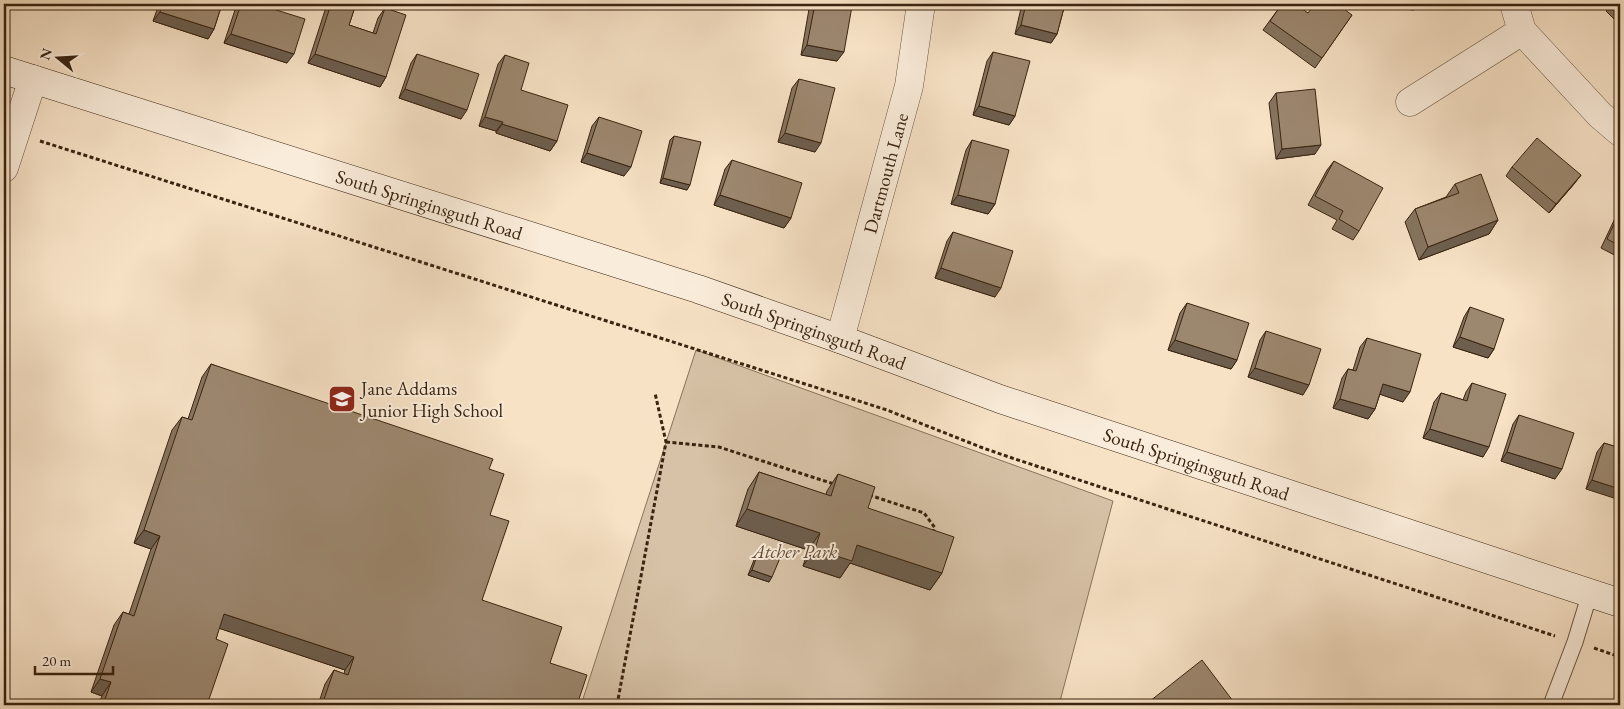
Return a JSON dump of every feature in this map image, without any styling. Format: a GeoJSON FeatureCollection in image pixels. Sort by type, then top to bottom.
{"type":"FeatureCollection","features":[{"type":"Feature","properties":{"kind":"street","name":"Dartmouth Lane"},"geometry":{"type":"LineString","coordinates":[[840,339],[909,86],[921,4]]}},
{"type":"Feature","properties":{"kind":"street"},"geometry":{"type":"LineString","coordinates":[[1514,4],[1522,31],[1600,115],[1620,132]]}},
{"type":"Feature","properties":{"kind":"street"},"geometry":{"type":"LineString","coordinates":[[1410,102],[1522,31]]}},
{"type":"Feature","properties":{"kind":"street","name":"South Springinsguth Road"},"geometry":{"type":"LineString","coordinates":[[4,70],[698,289],[840,339],[1000,399],[1620,603]]}},
{"type":"Feature","properties":{"kind":"street"},"geometry":{"type":"LineString","coordinates":[[4,168],[33,79]]}},
{"type":"Feature","properties":{"kind":"lane"},"geometry":{"type":"LineString","coordinates":[[1551,705],[1590,594]]}},
{"type":"Feature","properties":{"kind":"path"},"geometry":{"type":"LineString","coordinates":[[15,133],[887,410],[1015,459],[1620,657]]}},
{"type":"Feature","properties":{"kind":"path"},"geometry":{"type":"LineString","coordinates":[[617,705],[666,442],[655,393]]}},
{"type":"Feature","properties":{"kind":"path"},"geometry":{"type":"LineString","coordinates":[[666,442],[719,447],[838,485]]}},
{"type":"Feature","properties":{"kind":"path"},"geometry":{"type":"LineString","coordinates":[[862,493],[924,513],[935,528],[932,537]]}},
{"type":"Feature","properties":{"kind":"green space","name":"Atcher Park"},"geometry":{"type":"Polygon","coordinates":[[[696,350],[1113,501],[1059,705],[581,705],[696,350]]]}},
{"type":"Feature","properties":{"kind":"building"},"geometry":{"type":"Polygon","coordinates":[[[162,4],[222,4],[214,29],[160,12],[162,4]]]}},
{"type":"Feature","properties":{"kind":"building"},"geometry":{"type":"Polygon","coordinates":[[[241,4],[272,4],[270,8],[305,19],[294,54],[231,34],[241,4]]]}},
{"type":"Feature","properties":{"kind":"building"},"geometry":{"type":"Polygon","coordinates":[[[331,4],[356,4],[349,25],[376,34],[385,8],[406,15],[386,77],[315,54],[331,4]]]}},
{"type":"Feature","properties":{"kind":"building"},"geometry":{"type":"Polygon","coordinates":[[[815,4],[852,6],[844,52],[807,45],[815,4]]]}},
{"type":"Feature","properties":{"kind":"building"},"geometry":{"type":"Polygon","coordinates":[[[1026,4],[1065,4],[1057,34],[1021,25],[1026,4]]]}},
{"type":"Feature","properties":{"kind":"building"},"geometry":{"type":"Polygon","coordinates":[[[1282,4],[1295,4],[1308,13],[1315,4],[1337,4],[1352,15],[1322,58],[1270,21],[1282,4]]]}},
{"type":"Feature","properties":{"kind":"building"},"geometry":{"type":"Polygon","coordinates":[[[993,52],[1030,61],[1015,116],[979,106],[993,52]]]}},
{"type":"Feature","properties":{"kind":"building"},"geometry":{"type":"Polygon","coordinates":[[[417,54],[479,74],[467,110],[405,89],[417,54]]]}},
{"type":"Feature","properties":{"kind":"building"},"geometry":{"type":"Polygon","coordinates":[[[505,55],[529,63],[521,90],[568,105],[557,141],[485,117],[505,55]]]}},
{"type":"Feature","properties":{"kind":"building"},"geometry":{"type":"Polygon","coordinates":[[[799,79],[835,88],[821,143],[785,133],[799,79]]]}},
{"type":"Feature","properties":{"kind":"building"},"geometry":{"type":"Polygon","coordinates":[[[1315,89],[1321,145],[1282,149],[1276,93],[1315,89]]]}},
{"type":"Feature","properties":{"kind":"building"},"geometry":{"type":"Polygon","coordinates":[[[599,117],[642,131],[631,167],[587,153],[599,117]]]}},
{"type":"Feature","properties":{"kind":"building"},"geometry":{"type":"Polygon","coordinates":[[[674,136],[701,142],[690,185],[663,178],[674,136]]]}},
{"type":"Feature","properties":{"kind":"building"},"geometry":{"type":"Polygon","coordinates":[[[1537,138],[1581,175],[1556,204],[1512,167],[1537,138]]]}},
{"type":"Feature","properties":{"kind":"building"},"geometry":{"type":"Polygon","coordinates":[[[972,140],[1009,150],[995,204],[958,195],[972,140]]]}},
{"type":"Feature","properties":{"kind":"building"},"geometry":{"type":"Polygon","coordinates":[[[732,160],[802,183],[791,218],[720,195],[732,160]]]}},
{"type":"Feature","properties":{"kind":"building"},"geometry":{"type":"Polygon","coordinates":[[[1334,161],[1383,188],[1359,231],[1339,219],[1343,211],[1315,196],[1334,161]]]}},
{"type":"Feature","properties":{"kind":"building"},"geometry":{"type":"Polygon","coordinates":[[[1481,174],[1498,220],[1428,247],[1415,209],[1459,193],[1455,184],[1481,174]]]}},
{"type":"Feature","properties":{"kind":"building"},"geometry":{"type":"Polygon","coordinates":[[[1620,212],[1620,246],[1607,239],[1620,212]]]}},
{"type":"Feature","properties":{"kind":"building"},"geometry":{"type":"Polygon","coordinates":[[[953,232],[1013,251],[1001,288],[941,268],[953,232]]]}},
{"type":"Feature","properties":{"kind":"building"},"geometry":{"type":"Polygon","coordinates":[[[1187,303],[1249,323],[1237,360],[1175,340],[1187,303]]]}},
{"type":"Feature","properties":{"kind":"building"},"geometry":{"type":"Polygon","coordinates":[[[1470,307],[1504,319],[1494,349],[1460,337],[1470,307]]]}},
{"type":"Feature","properties":{"kind":"building"},"geometry":{"type":"Polygon","coordinates":[[[1266,331],[1321,349],[1309,385],[1255,368],[1266,331]]]}},
{"type":"Feature","properties":{"kind":"building"},"geometry":{"type":"Polygon","coordinates":[[[1367,338],[1421,354],[1410,392],[1383,384],[1375,409],[1340,399],[1348,369],[1356,371],[1367,338]]]}},
{"type":"Feature","properties":{"kind":"building","name":"Jane Addams Junior High School"},"geometry":{"type":"Polygon","coordinates":[[[211,364],[493,459],[489,469],[504,474],[490,515],[509,521],[482,600],[562,627],[550,663],[587,675],[577,705],[322,705],[334,670],[348,675],[354,657],[224,614],[216,639],[228,644],[207,705],[103,705],[111,682],[100,679],[123,612],[134,616],[160,536],[144,530],[182,417],[192,420],[211,364]]]}},
{"type":"Feature","properties":{"kind":"building"},"geometry":{"type":"Polygon","coordinates":[[[1472,383],[1506,394],[1489,447],[1430,429],[1441,393],[1467,401],[1472,383]]]}},
{"type":"Feature","properties":{"kind":"building"},"geometry":{"type":"Polygon","coordinates":[[[1519,415],[1574,433],[1562,469],[1507,452],[1519,415]]]}},
{"type":"Feature","properties":{"kind":"building"},"geometry":{"type":"Polygon","coordinates":[[[1604,443],[1620,448],[1620,489],[1592,480],[1604,443]]]}},
{"type":"Feature","properties":{"kind":"building"},"geometry":{"type":"Polygon","coordinates":[[[759,472],[831,496],[838,474],[875,487],[868,508],[954,537],[942,573],[857,545],[852,561],[815,549],[820,533],[747,509],[759,472]]]}},
{"type":"Feature","properties":{"kind":"building"},"geometry":{"type":"Polygon","coordinates":[[[759,550],[780,558],[772,577],[752,570],[759,550]]]}},
{"type":"Feature","properties":{"kind":"building"},"geometry":{"type":"Polygon","coordinates":[[[1202,660],[1236,705],[1145,705],[1202,660]]]}},
{"type":"Feature","properties":{"kind":"place","name":"Jane Addams Junior High School"},"geometry":{"type":"Point","coordinates":[342,399]}}]}
